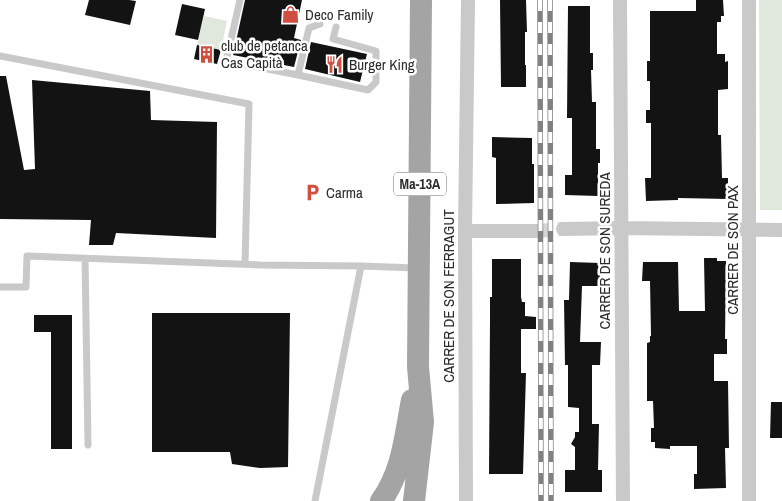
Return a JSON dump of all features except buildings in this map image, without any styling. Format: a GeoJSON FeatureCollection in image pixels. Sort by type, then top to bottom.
{"type":"FeatureCollection","features":[{"type":"Feature","properties":{"kind":"main road","name":"Ma-13A"},"geometry":{"type":"LineString","coordinates":[[414,501],[423,422],[418,367],[421,0]]}},
{"type":"Feature","properties":{"kind":"main road","name":"Ma-13A"},"geometry":{"type":"LineString","coordinates":[[381,501],[393,481],[403,453],[418,367]]}},
{"type":"Feature","properties":{"kind":"street","name":"CARRER DE SON FERRAGUT"},"geometry":{"type":"LineString","coordinates":[[466,501],[465,231],[468,0]]}},
{"type":"Feature","properties":{"kind":"street","name":"CARRER DE SON SUREDA"},"geometry":{"type":"LineString","coordinates":[[620,0],[623,501]]}},
{"type":"Feature","properties":{"kind":"street","name":"CARRER DE SON PAX"},"geometry":{"type":"LineString","coordinates":[[749,0],[750,501]]}},
{"type":"Feature","properties":{"kind":"street"},"geometry":{"type":"LineString","coordinates":[[563,230],[621,228],[782,230]]}},
{"type":"Feature","properties":{"kind":"street"},"geometry":{"type":"LineString","coordinates":[[465,231],[537,230]]}},
{"type":"Feature","properties":{"kind":"lane"},"geometry":{"type":"LineString","coordinates":[[240,0],[226,61],[368,90],[376,82],[376,51],[333,39],[336,27]]}},
{"type":"Feature","properties":{"kind":"lane"},"geometry":{"type":"LineString","coordinates":[[298,75],[309,28],[320,24]]}},
{"type":"Feature","properties":{"kind":"lane"},"geometry":{"type":"LineString","coordinates":[[0,56],[249,104],[245,264]]}},
{"type":"Feature","properties":{"kind":"lane"},"geometry":{"type":"LineString","coordinates":[[0,287],[26,288],[27,256],[419,269]]}},
{"type":"Feature","properties":{"kind":"lane"},"geometry":{"type":"LineString","coordinates":[[85,258],[88,445]]}},
{"type":"Feature","properties":{"kind":"lane"},"geometry":{"type":"LineString","coordinates":[[315,499],[361,266]]}},
{"type":"Feature","properties":{"kind":"shaded area"},"geometry":{"type":"Polygon","coordinates":[[[759,0],[782,0],[782,210],[760,210],[759,0]]]}},
{"type":"Feature","properties":{"kind":"shaded area"},"geometry":{"type":"Polygon","coordinates":[[[204,16],[227,21],[221,50],[197,45],[204,16]]]}},
{"type":"Feature","properties":{"kind":"tunnel"},"geometry":{"type":"LineString","coordinates":[[537,231],[563,229]]}},
{"type":"Feature","properties":{"kind":"railway"},"geometry":{"type":"LineString","coordinates":[[540,0],[541,501]]}},
{"type":"Feature","properties":{"kind":"railway"},"geometry":{"type":"LineString","coordinates":[[550,0],[551,501]]}},
{"type":"Feature","properties":{"kind":"place","name":"Deco Family"},"geometry":{"type":"Point","coordinates":[291,15]}},
{"type":"Feature","properties":{"kind":"place","name":"club de petanca Cas Capità"},"geometry":{"type":"Point","coordinates":[207,55]}},
{"type":"Feature","properties":{"kind":"place","name":"Burger King"},"geometry":{"type":"Point","coordinates":[335,65]}},
{"type":"Feature","properties":{"kind":"place","name":"Carma"},"geometry":{"type":"Point","coordinates":[312,193]}}]}
